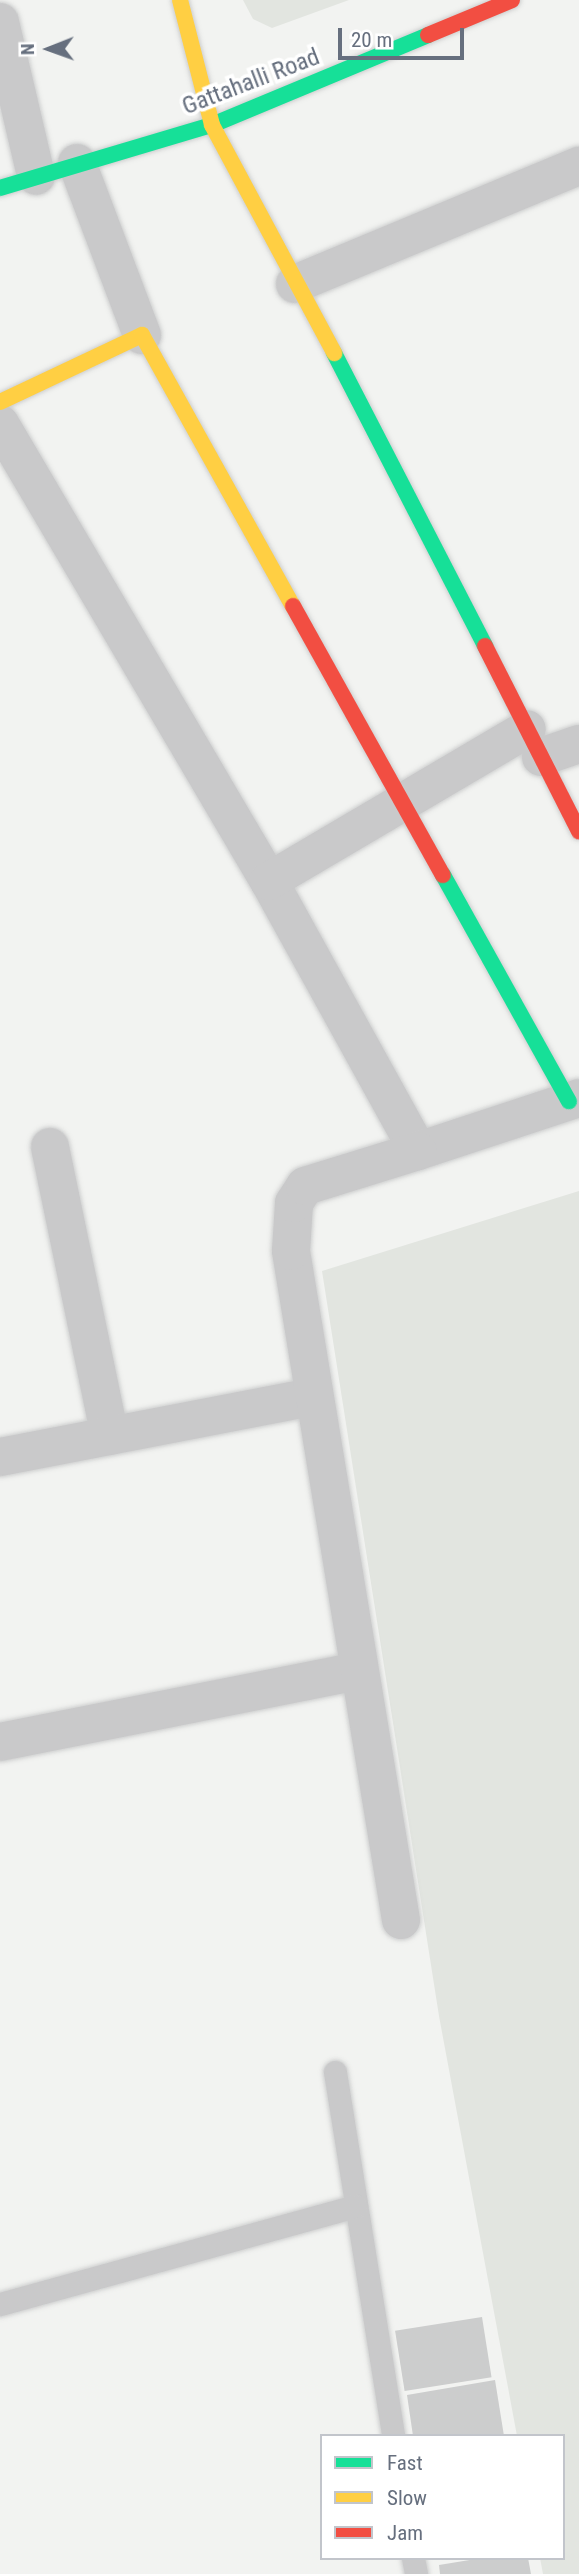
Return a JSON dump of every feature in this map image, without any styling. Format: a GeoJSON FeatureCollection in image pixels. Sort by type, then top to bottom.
{"type":"FeatureCollection","features":[{"type":"Feature","properties":{"kind":"street"},"geometry":{"type":"LineString","coordinates":[[180,0],[212,125],[579,831]]}},
{"type":"Feature","properties":{"kind":"street","name":"Gattahalli Road"},"geometry":{"type":"LineString","coordinates":[[0,188],[212,125],[512,0]]}},
{"type":"Feature","properties":{"kind":"street"},"geometry":{"type":"LineString","coordinates":[[0,22],[6,75],[36,176]]}},
{"type":"Feature","properties":{"kind":"street"},"geometry":{"type":"LineString","coordinates":[[77,163],[142,335],[574,1100],[306,1186],[294,1203],[290,1251],[401,1920]]}},
{"type":"Feature","properties":{"kind":"street"},"geometry":{"type":"LineString","coordinates":[[295,284],[579,166]]}},
{"type":"Feature","properties":{"kind":"street"},"geometry":{"type":"LineString","coordinates":[[0,402],[142,335]]}},
{"type":"Feature","properties":{"kind":"street"},"geometry":{"type":"LineString","coordinates":[[0,424],[269,881],[418,1151]]}},
{"type":"Feature","properties":{"kind":"street"},"geometry":{"type":"LineString","coordinates":[[269,881],[405,801],[534,743],[579,744]]}},
{"type":"Feature","properties":{"kind":"street"},"geometry":{"type":"LineString","coordinates":[[50,1147],[110,1436]]}},
{"type":"Feature","properties":{"kind":"street"},"geometry":{"type":"LineString","coordinates":[[0,1457],[313,1397]]}},
{"type":"Feature","properties":{"kind":"street"},"geometry":{"type":"LineString","coordinates":[[0,1742],[359,1671]]}},
{"type":"Feature","properties":{"kind":"lane"},"geometry":{"type":"LineString","coordinates":[[335,2072],[393,2434]]}},
{"type":"Feature","properties":{"kind":"lane"},"geometry":{"type":"LineString","coordinates":[[0,2304],[356,2206]]}},
{"type":"Feature","properties":{"kind":"shaded area"},"geometry":{"type":"Polygon","coordinates":[[[243,0],[349,0],[272,28],[253,19],[243,0]]]}},
{"type":"Feature","properties":{"kind":"shaded area"},"geometry":{"type":"Polygon","coordinates":[[[579,1191],[579,2574],[543,2574],[540,2560],[565,2560],[565,2434],[517,2434],[439,2016],[322,1271],[579,1191]]]}},
{"type":"Feature","properties":{"kind":"building"},"geometry":{"type":"Polygon","coordinates":[[[482,2317],[492,2377],[405,2391],[395,2331],[482,2317]]]}},
{"type":"Feature","properties":{"kind":"building"},"geometry":{"type":"Polygon","coordinates":[[[495,2380],[504,2434],[413,2434],[407,2395],[495,2380]]]}},
{"type":"Feature","properties":{"kind":"building"},"geometry":{"type":"Polygon","coordinates":[[[470,2560],[528,2560],[531,2574],[440,2574],[439,2565],[470,2560]]]}},
{"type":"Feature","properties":{"kind":"traffic: fast"},"geometry":{"type":"LineString","coordinates":[[0,188],[212,125],[428,35]]}},
{"type":"Feature","properties":{"kind":"traffic: fast"},"geometry":{"type":"LineString","coordinates":[[334,353],[485,646]]}},
{"type":"Feature","properties":{"kind":"traffic: fast"},"geometry":{"type":"LineString","coordinates":[[443,875],[569,1101]]}},
{"type":"Feature","properties":{"kind":"traffic: slow"},"geometry":{"type":"LineString","coordinates":[[180,0],[212,125],[334,353]]}},
{"type":"Feature","properties":{"kind":"traffic: slow"},"geometry":{"type":"LineString","coordinates":[[0,402],[142,335],[293,606]]}},
{"type":"Feature","properties":{"kind":"traffic: jam"},"geometry":{"type":"LineString","coordinates":[[428,35],[512,0]]}},
{"type":"Feature","properties":{"kind":"traffic: jam"},"geometry":{"type":"LineString","coordinates":[[293,606],[443,875]]}},
{"type":"Feature","properties":{"kind":"traffic: jam"},"geometry":{"type":"LineString","coordinates":[[485,646],[579,831]]}}]}
